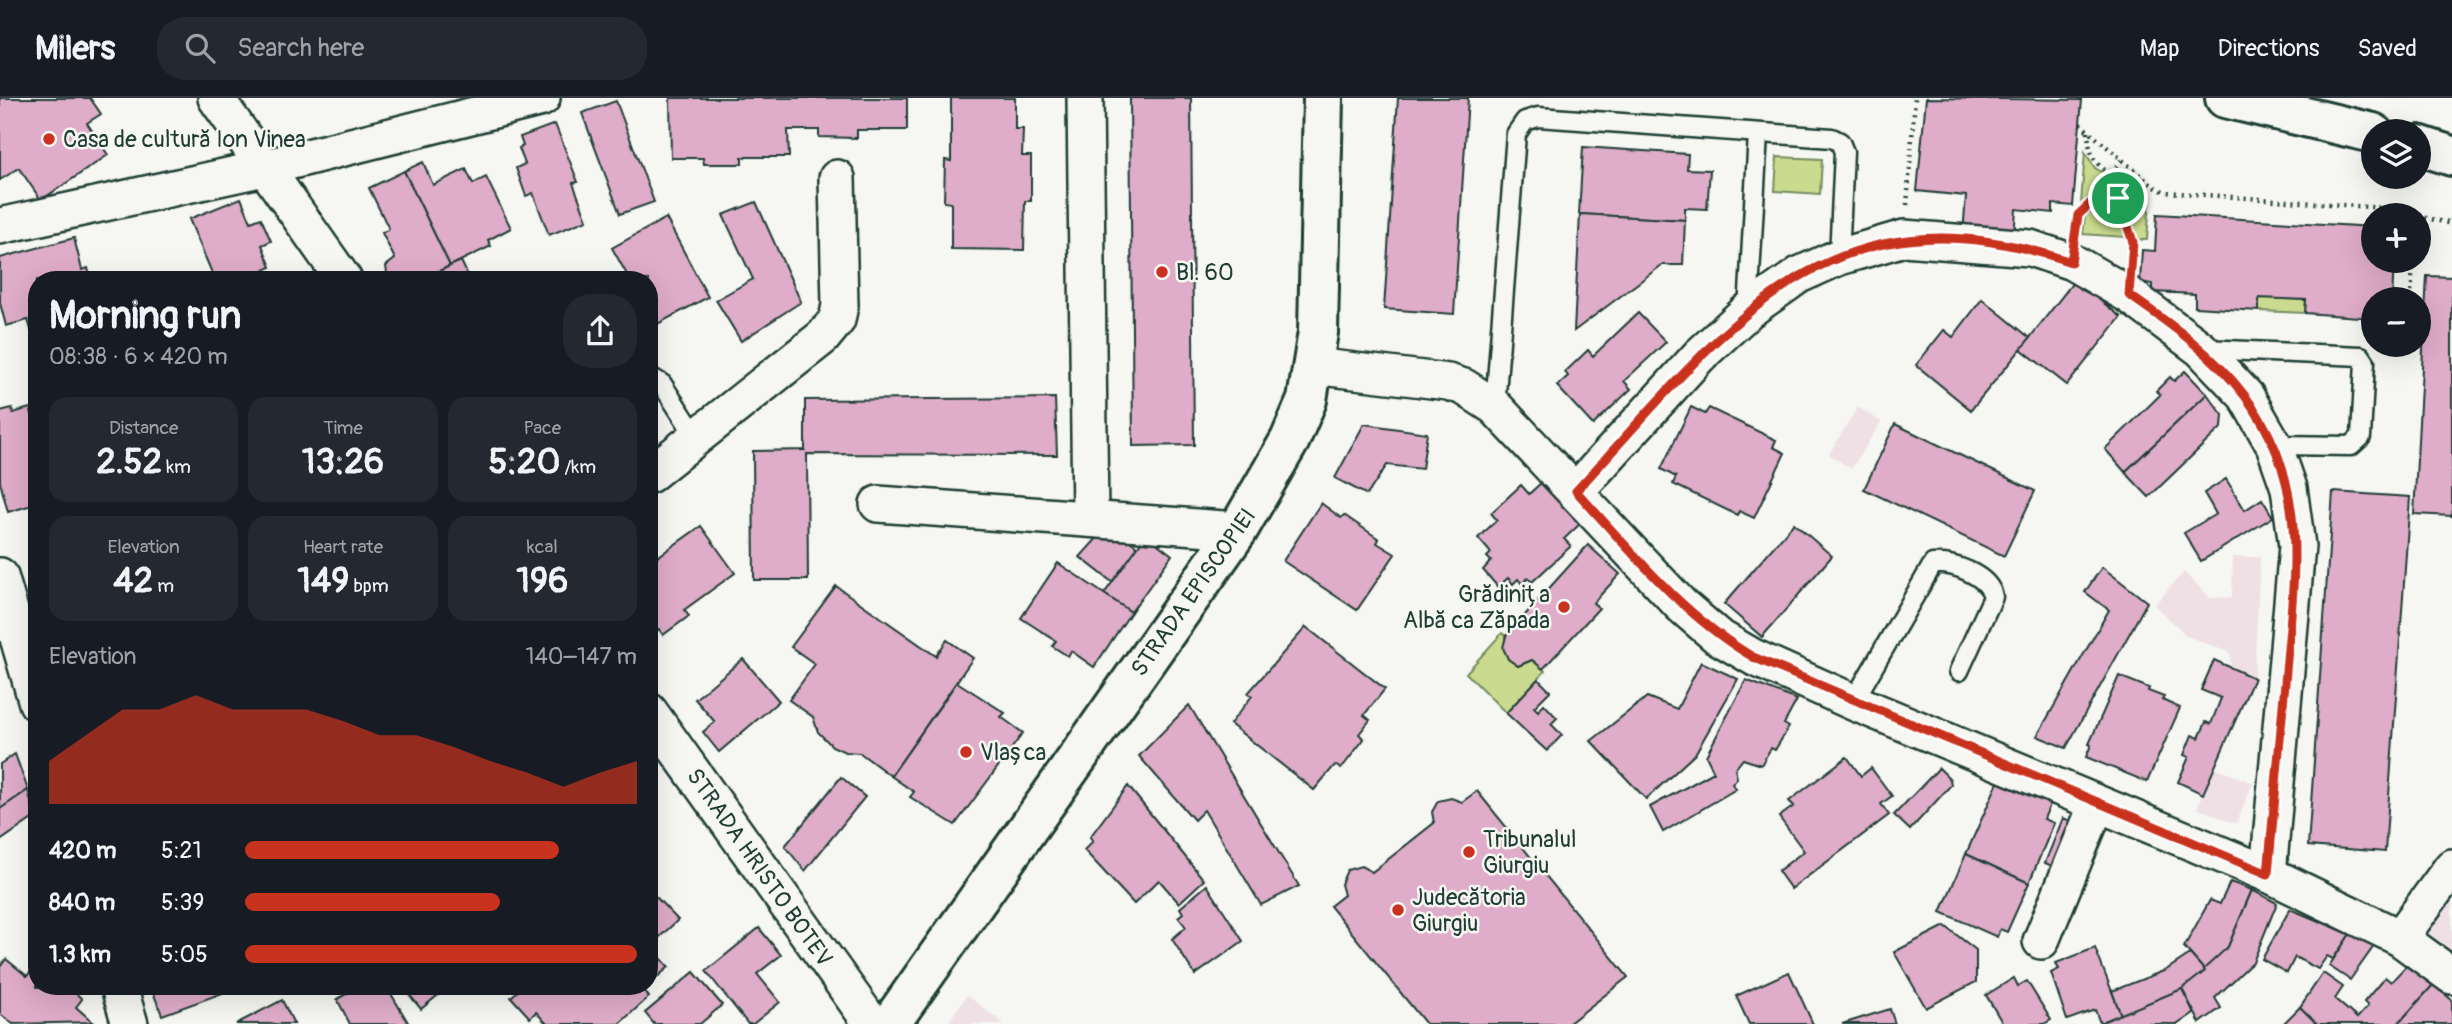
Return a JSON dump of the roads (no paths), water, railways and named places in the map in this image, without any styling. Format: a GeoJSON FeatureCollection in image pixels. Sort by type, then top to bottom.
{"type":"FeatureCollection","features":[{"type":"Feature","properties":{"kind":"street"},"geometry":{"type":"LineString","coordinates":[[216,98],[338,271]]}},
{"type":"Feature","properties":{"kind":"street"},"geometry":{"type":"LineString","coordinates":[[0,226],[264,168],[542,98]]}},
{"type":"Feature","properties":{"kind":"street"},"geometry":{"type":"LineString","coordinates":[[1085,98],[1090,517]]}},
{"type":"Feature","properties":{"kind":"street","name":"STRADA EPISCOPIEI"},"geometry":{"type":"LineString","coordinates":[[890,1024],[1238,530],[1290,440],[1307,400],[1313,366],[1319,300],[1323,98]]}},
{"type":"Feature","properties":{"kind":"street"},"geometry":{"type":"LineString","coordinates":[[2225,98],[2361,130]]}},
{"type":"Feature","properties":{"kind":"street"},"geometry":{"type":"LineString","coordinates":[[2431,149],[2452,156]]}},
{"type":"Feature","properties":{"kind":"street"},"geometry":{"type":"LineString","coordinates":[[658,468],[823,337],[837,320],[840,305],[837,178]]}},
{"type":"Feature","properties":{"kind":"street"},"geometry":{"type":"LineString","coordinates":[[1576,491],[1699,356],[1748,310],[1799,275],[1839,257],[1904,238],[2030,248],[2071,262],[2129,295],[2201,349],[2246,396],[2274,445],[2289,488],[2297,546],[2268,874]]}},
{"type":"Feature","properties":{"kind":"street"},"geometry":{"type":"LineString","coordinates":[[1313,366],[1448,382],[1464,387],[1495,407],[1681,605],[1717,636],[1753,657],[1853,702],[2268,874],[2400,938],[2452,976]]}},
{"type":"Feature","properties":{"kind":"street"},"geometry":{"type":"LineString","coordinates":[[878,504],[1090,517],[1238,530]]}},
{"type":"Feature","properties":{"kind":"street"},"geometry":{"type":"LineString","coordinates":[[0,576],[28,672]]}},
{"type":"Feature","properties":{"kind":"street","name":"STRADA HRISTO BOTEV"},"geometry":{"type":"LineString","coordinates":[[658,724],[872,1024]]}},
{"type":"Feature","properties":{"kind":"street"},"geometry":{"type":"LineString","coordinates":[[2042,941],[2097,804]]}},
{"type":"Feature","properties":{"kind":"street"},"geometry":{"type":"LineString","coordinates":[[2400,938],[2452,867]]}},
{"type":"Feature","properties":{"kind":"street"},"geometry":{"type":"LineString","coordinates":[[121,995],[130,1024]]}},
{"type":"Feature","properties":{"kind":"lane"},"geometry":{"type":"LineString","coordinates":[[1495,407],[1516,134],[1525,121],[1538,117],[1832,138],[1840,142],[1844,152],[1839,257]]}},
{"type":"Feature","properties":{"kind":"lane"},"geometry":{"type":"LineString","coordinates":[[1748,310],[1758,134]]}},
{"type":"Feature","properties":{"kind":"lane"},"geometry":{"type":"LineString","coordinates":[[2201,349],[2361,356],[2365,362],[2361,437],[2357,443],[2351,446],[2274,445]]}},
{"type":"Feature","properties":{"kind":"lane"},"geometry":{"type":"LineString","coordinates":[[658,382],[697,438]]}},
{"type":"Feature","properties":{"kind":"lane"},"geometry":{"type":"LineString","coordinates":[[1853,702],[1933,564],[1943,563],[1976,576],[1992,589],[1993,597],[1959,671]]}},
{"type":"Feature","properties":{"kind":"place","name":"Casa de cultură Ion Vinea"},"geometry":{"type":"Point","coordinates":[49,139]}},
{"type":"Feature","properties":{"kind":"place","name":"Bl. 60"},"geometry":{"type":"Point","coordinates":[1162,272]}},
{"type":"Feature","properties":{"kind":"place","name":"Grădinița Albă ca Zăpada"},"geometry":{"type":"Point","coordinates":[1564,607]}},
{"type":"Feature","properties":{"kind":"place","name":"Vlașca"},"geometry":{"type":"Point","coordinates":[966,752]}},
{"type":"Feature","properties":{"kind":"place","name":"Tribunalul Giurgiu"},"geometry":{"type":"Point","coordinates":[1469,852]}},
{"type":"Feature","properties":{"kind":"place","name":"Judecătoria Giurgiu"},"geometry":{"type":"Point","coordinates":[1398,910]}}]}
